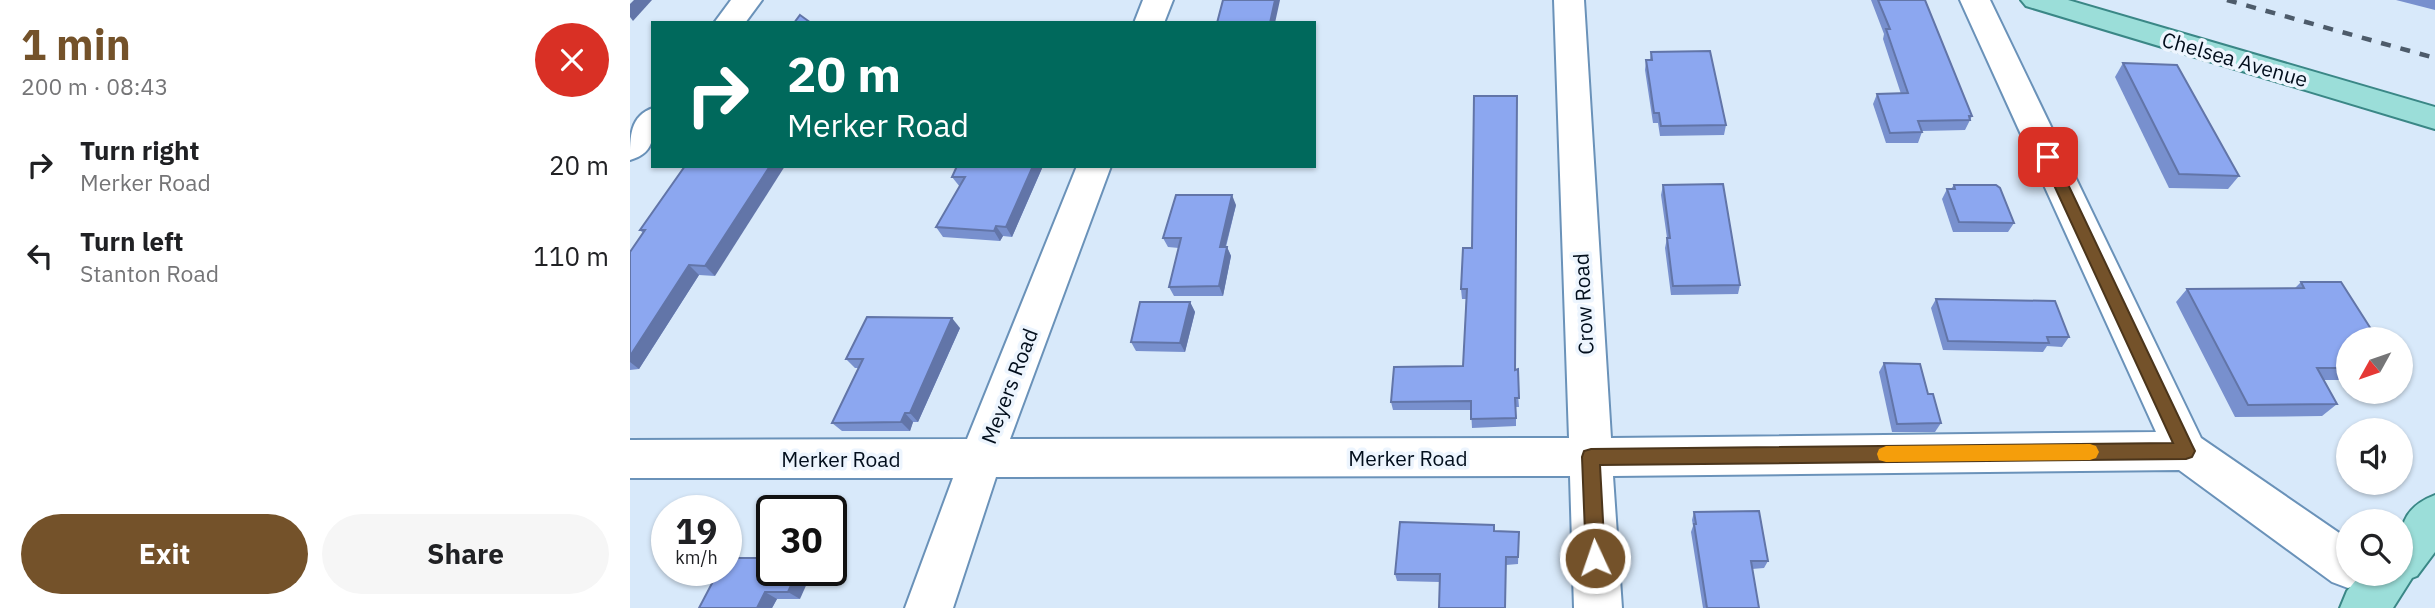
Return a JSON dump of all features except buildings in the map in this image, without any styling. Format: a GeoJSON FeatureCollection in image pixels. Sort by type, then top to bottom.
{"type":"FeatureCollection","features":[{"type":"Feature","properties":{"kind":"main road","name":"Chelsea Avenue"},"geometry":{"type":"LineString","coordinates":[[2036,0],[2435,118]]}},
{"type":"Feature","properties":{"kind":"main road"},"geometry":{"type":"LineString","coordinates":[[2413,538],[2435,516]]}},
{"type":"Feature","properties":{"kind":"street"},"geometry":{"type":"LineString","coordinates":[[731,21],[747,0]]}},
{"type":"Feature","properties":{"kind":"street"},"geometry":{"type":"LineString","coordinates":[[1150,21],[1158,0]]}},
{"type":"Feature","properties":{"kind":"street","name":"Crow Road"},"geometry":{"type":"LineString","coordinates":[[1569,0],[1598,608]]}},
{"type":"Feature","properties":{"kind":"street"},"geometry":{"type":"LineString","coordinates":[[1975,0],[2186,451],[2336,552]]}},
{"type":"Feature","properties":{"kind":"street"},"geometry":{"type":"LineString","coordinates":[[630,148],[651,122]]}},
{"type":"Feature","properties":{"kind":"street","name":"Meyers Road"},"geometry":{"type":"LineString","coordinates":[[929,608],[981,459],[1093,168]]}},
{"type":"Feature","properties":{"kind":"street","name":"Merker Road"},"geometry":{"type":"LineString","coordinates":[[630,458],[1591,457],[2186,451]]}},
{"type":"Feature","properties":{"kind":"railway"},"geometry":{"type":"LineString","coordinates":[[2227,0],[2435,58]]}},
{"type":"Feature","properties":{"kind":"slow traffic"},"geometry":{"type":"LineString","coordinates":[[1886,454],[2090,452]]}},
{"type":"Feature","properties":{"kind":"route"},"geometry":{"type":"LineString","coordinates":[[1595,558],[1591,457],[2186,451],[2048,157]]}}]}
